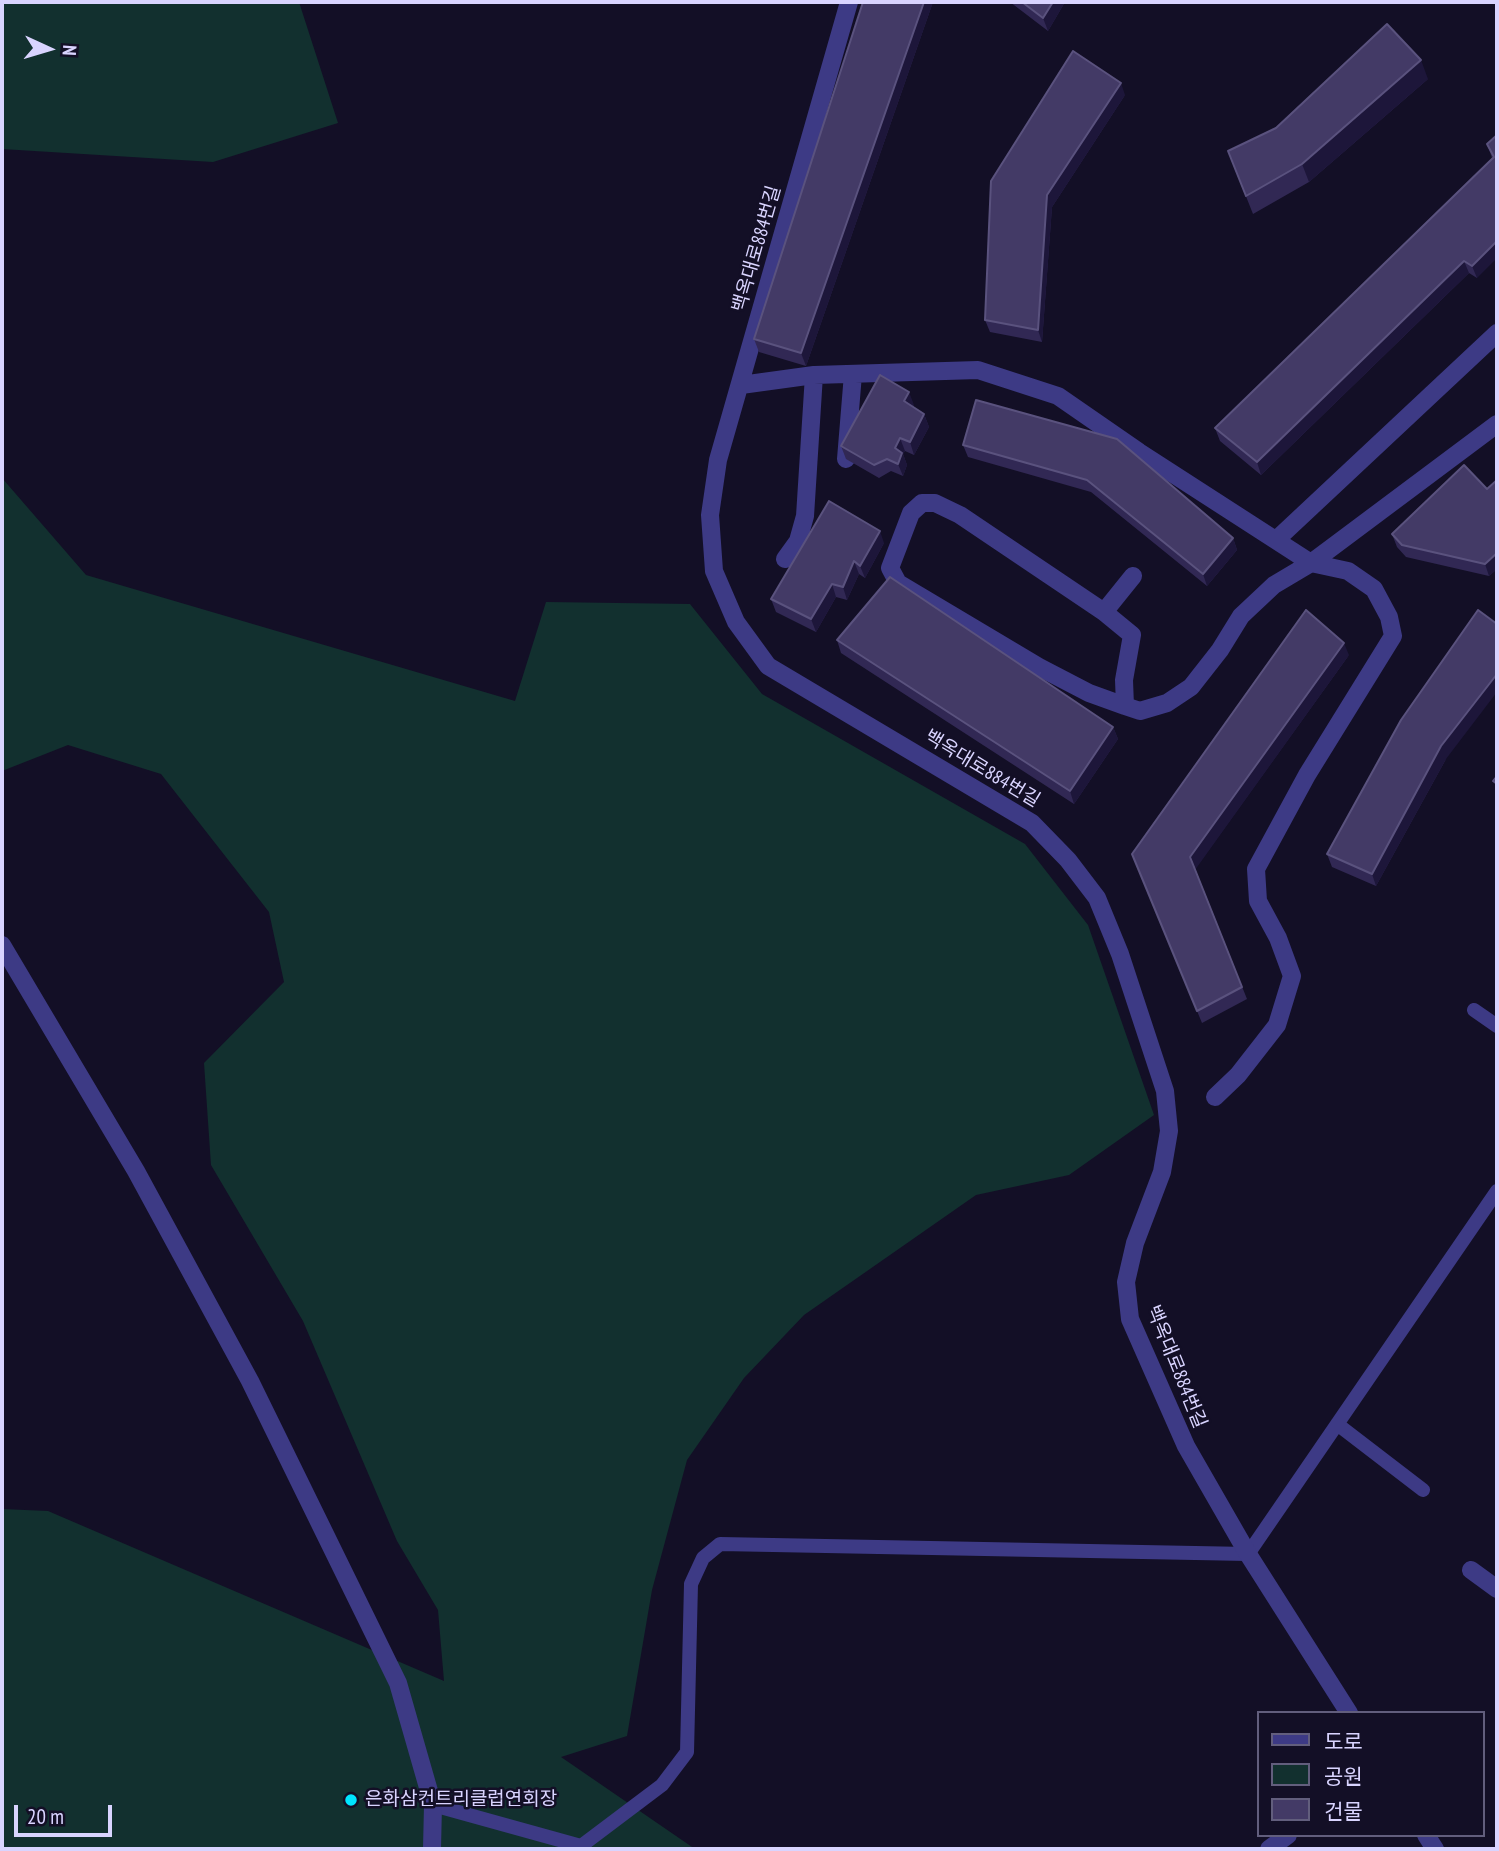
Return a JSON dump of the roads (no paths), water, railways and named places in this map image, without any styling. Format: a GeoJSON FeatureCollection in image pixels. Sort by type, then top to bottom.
{"type":"FeatureCollection","features":[{"type":"Feature","properties":{"kind":"street","name":"백옥대로884번길"},"geometry":{"type":"LineString","coordinates":[[849,2],[718,460],[709,515],[714,570],[736,622],[768,666],[1032,823],[1068,860],[1097,898],[1120,954],[1165,1091],[1169,1131],[1162,1172],[1135,1243],[1126,1282],[1130,1319],[1186,1446],[1248,1554],[1348,1711]]}},
{"type":"Feature","properties":{"kind":"street"},"geometry":{"type":"LineString","coordinates":[[1276,540],[1497,333]]}},
{"type":"Feature","properties":{"kind":"street"},"geometry":{"type":"LineString","coordinates":[[741,385],[814,376],[978,370],[1059,396],[1139,452],[1311,563],[1348,570],[1374,589],[1389,617],[1393,636],[1307,775],[1256,869],[1258,901],[1278,938],[1292,976],[1277,1025],[1238,1075],[1216,1097]]}},
{"type":"Feature","properties":{"kind":"street"},"geometry":{"type":"LineString","coordinates":[[846,458],[853,374]]}},
{"type":"Feature","properties":{"kind":"street"},"geometry":{"type":"LineString","coordinates":[[785,559],[798,541],[805,516],[814,376]]}},
{"type":"Feature","properties":{"kind":"street"},"geometry":{"type":"LineString","coordinates":[[1125,706],[1124,680],[1132,635],[1104,612],[960,515],[934,503],[922,503],[911,513],[890,568],[898,583],[1089,694],[1125,706],[1140,711],[1167,703],[1191,687],[1220,650],[1241,616],[1274,585],[1311,563],[1497,424]]}},
{"type":"Feature","properties":{"kind":"street"},"geometry":{"type":"LineString","coordinates":[[1104,612],[1133,576]]}},
{"type":"Feature","properties":{"kind":"street"},"geometry":{"type":"LineString","coordinates":[[2,945],[136,1171],[250,1381],[398,1683],[433,1805],[432,1849]]}},
{"type":"Feature","properties":{"kind":"street"},"geometry":{"type":"LineString","coordinates":[[1471,1570],[1497,1589]]}},
{"type":"Feature","properties":{"kind":"street"},"geometry":{"type":"LineString","coordinates":[[1269,1849],[1286,1837]]}},
{"type":"Feature","properties":{"kind":"lane"},"geometry":{"type":"LineString","coordinates":[[1474,1010],[1497,1026]]}},
{"type":"Feature","properties":{"kind":"lane"},"geometry":{"type":"LineString","coordinates":[[433,1805],[579,1847],[662,1785],[687,1752],[691,1584],[703,1558],[720,1544],[1248,1554],[1497,1191]]}},
{"type":"Feature","properties":{"kind":"lane"},"geometry":{"type":"LineString","coordinates":[[1337,1424],[1423,1490]]}},
{"type":"Feature","properties":{"kind":"place","name":"은화삼컨트리클럽연회장"},"geometry":{"type":"Point","coordinates":[351,1800]}}]}
